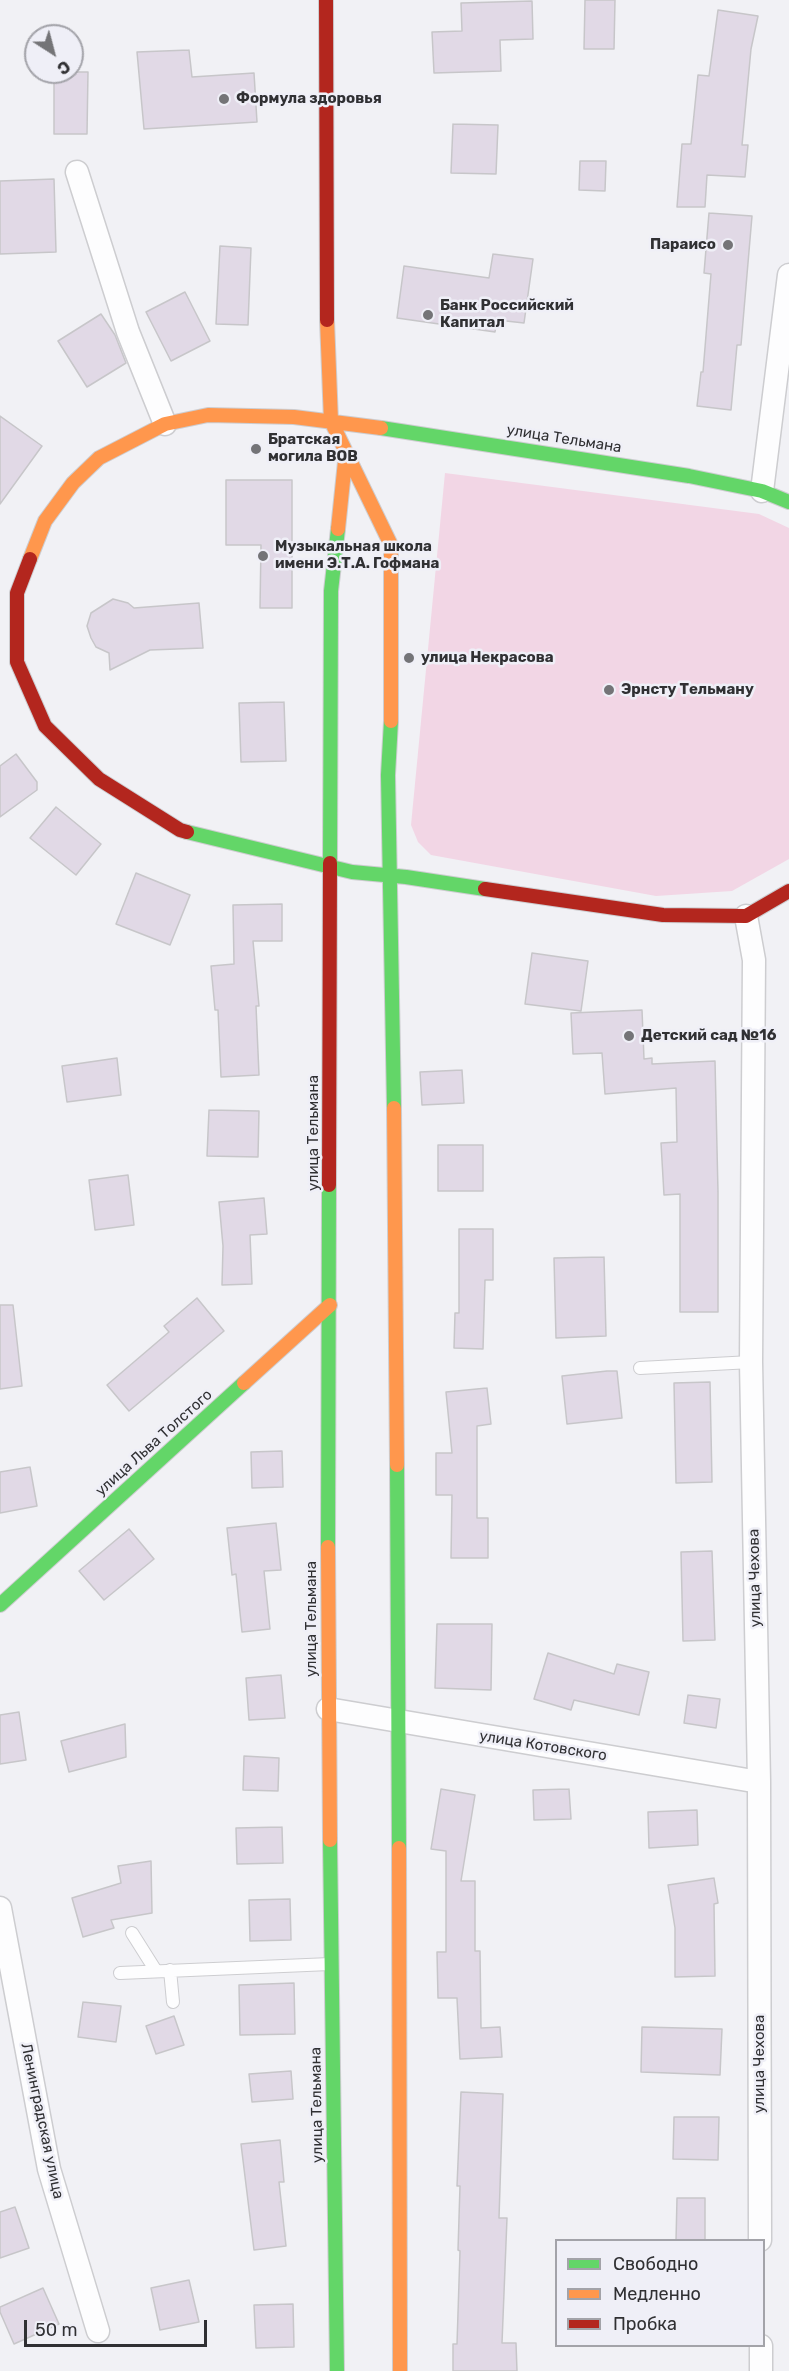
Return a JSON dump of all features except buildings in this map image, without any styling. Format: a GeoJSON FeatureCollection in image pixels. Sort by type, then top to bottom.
{"type":"FeatureCollection","features":[{"type":"Feature","properties":{"kind":"main road"},"geometry":{"type":"LineString","coordinates":[[326,0],[327,344],[331,421],[391,545],[392,693],[388,776],[397,1296],[400,2371]]}},
{"type":"Feature","properties":{"kind":"main road","name":"улица Тельмана"},"geometry":{"type":"LineString","coordinates":[[746,916],[663,915],[364,874],[238,846],[180,830],[99,779],[45,726],[17,662],[17,592],[45,521],[74,483],[99,458],[165,424],[208,415],[273,416],[331,421],[666,472],[762,491],[789,501]]}},
{"type":"Feature","properties":{"kind":"main road","name":"улица Тельмана"},"geometry":{"type":"LineString","coordinates":[[337,2371],[328,1710],[331,591],[346,453]]}},
{"type":"Feature","properties":{"kind":"main road"},"geometry":{"type":"LineString","coordinates":[[0,592],[17,592]]}},
{"type":"Feature","properties":{"kind":"main road"},"geometry":{"type":"LineString","coordinates":[[746,916],[789,891]]}},
{"type":"Feature","properties":{"kind":"main road","name":"улица Льва Толстого"},"geometry":{"type":"LineString","coordinates":[[0,1605],[330,1305]]}},
{"type":"Feature","properties":{"kind":"street"},"geometry":{"type":"LineString","coordinates":[[77,172],[128,332],[165,424]]}},
{"type":"Feature","properties":{"kind":"street"},"geometry":{"type":"LineString","coordinates":[[762,491],[789,275]]}},
{"type":"Feature","properties":{"kind":"street","name":"улица Чехова"},"geometry":{"type":"LineString","coordinates":[[746,916],[754,960],[751,1362],[759,1782],[760,2239]]}},
{"type":"Feature","properties":{"kind":"street","name":"улица Котовского"},"geometry":{"type":"LineString","coordinates":[[328,1710],[759,1782]]}},
{"type":"Feature","properties":{"kind":"street","name":"Ленинградская улица"},"geometry":{"type":"LineString","coordinates":[[0,1908],[49,2169],[98,2331]]}},
{"type":"Feature","properties":{"kind":"street"},"geometry":{"type":"LineString","coordinates":[[761,2347],[761,2371]]}},
{"type":"Feature","properties":{"kind":"lane"},"geometry":{"type":"LineString","coordinates":[[640,1368],[751,1362]]}},
{"type":"Feature","properties":{"kind":"lane"},"geometry":{"type":"LineString","coordinates":[[132,1933],[156,1971]]}},
{"type":"Feature","properties":{"kind":"lane"},"geometry":{"type":"LineString","coordinates":[[120,1973],[331,1964]]}},
{"type":"Feature","properties":{"kind":"lane"},"geometry":{"type":"LineString","coordinates":[[170,1971],[173,2002]]}},
{"type":"Feature","properties":{"kind":"shaded area"},"geometry":{"type":"Polygon","coordinates":[[[445,473],[759,514],[789,528],[789,859],[732,891],[656,896],[431,855],[418,842],[411,825],[445,473]]]}},
{"type":"Feature","properties":{"kind":"traffic: fast"},"geometry":{"type":"LineString","coordinates":[[381,428],[689,476],[762,491],[789,502]]}},
{"type":"Feature","properties":{"kind":"traffic: fast"},"geometry":{"type":"LineString","coordinates":[[330,863],[331,591],[338,529]]}},
{"type":"Feature","properties":{"kind":"traffic: fast"},"geometry":{"type":"LineString","coordinates":[[391,721],[388,775],[394,1108]]}},
{"type":"Feature","properties":{"kind":"traffic: fast"},"geometry":{"type":"LineString","coordinates":[[187,832],[352,872],[406,877],[485,889]]}},
{"type":"Feature","properties":{"kind":"traffic: fast"},"geometry":{"type":"LineString","coordinates":[[328,1547],[329,1185]]}},
{"type":"Feature","properties":{"kind":"traffic: fast"},"geometry":{"type":"LineString","coordinates":[[0,1605],[244,1383]]}},
{"type":"Feature","properties":{"kind":"traffic: fast"},"geometry":{"type":"LineString","coordinates":[[397,1465],[399,1848]]}},
{"type":"Feature","properties":{"kind":"traffic: fast"},"geometry":{"type":"LineString","coordinates":[[330,1840],[337,2371]]}},
{"type":"Feature","properties":{"kind":"traffic: slow"},"geometry":{"type":"LineString","coordinates":[[327,320],[331,421],[391,545],[391,721]]}},
{"type":"Feature","properties":{"kind":"traffic: slow"},"geometry":{"type":"LineString","coordinates":[[30,559],[45,521],[73,483],[99,458],[165,424],[208,415],[294,417],[381,428]]}},
{"type":"Feature","properties":{"kind":"traffic: slow"},"geometry":{"type":"LineString","coordinates":[[338,529],[346,452]]}},
{"type":"Feature","properties":{"kind":"traffic: slow"},"geometry":{"type":"LineString","coordinates":[[394,1108],[397,1465]]}},
{"type":"Feature","properties":{"kind":"traffic: slow"},"geometry":{"type":"LineString","coordinates":[[244,1383],[330,1305]]}},
{"type":"Feature","properties":{"kind":"traffic: slow"},"geometry":{"type":"LineString","coordinates":[[328,1547],[330,1840]]}},
{"type":"Feature","properties":{"kind":"traffic: slow"},"geometry":{"type":"LineString","coordinates":[[399,1848],[400,2371]]}},
{"type":"Feature","properties":{"kind":"traffic: jam"},"geometry":{"type":"LineString","coordinates":[[326,0],[327,320]]}},
{"type":"Feature","properties":{"kind":"traffic: jam"},"geometry":{"type":"LineString","coordinates":[[30,559],[17,593],[17,662],[45,726],[99,779],[180,830],[187,832]]}},
{"type":"Feature","properties":{"kind":"traffic: jam"},"geometry":{"type":"LineString","coordinates":[[329,1185],[330,863]]}},
{"type":"Feature","properties":{"kind":"traffic: jam"},"geometry":{"type":"LineString","coordinates":[[485,889],[663,915],[746,916],[789,891]]}},
{"type":"Feature","properties":{"kind":"place","name":"Формула здоровья"},"geometry":{"type":"Point","coordinates":[224,99]}},
{"type":"Feature","properties":{"kind":"place","name":"Параисо"},"geometry":{"type":"Point","coordinates":[728,245]}},
{"type":"Feature","properties":{"kind":"place","name":"Банк Российский Капитал"},"geometry":{"type":"Point","coordinates":[428,315]}},
{"type":"Feature","properties":{"kind":"place","name":"Братская могила ВОВ"},"geometry":{"type":"Point","coordinates":[256,449]}},
{"type":"Feature","properties":{"kind":"place","name":"Музыкальная школа имени Э.Т.А. Гофмана"},"geometry":{"type":"Point","coordinates":[263,556]}},
{"type":"Feature","properties":{"kind":"place","name":"улица Некрасова"},"geometry":{"type":"Point","coordinates":[409,658]}},
{"type":"Feature","properties":{"kind":"place","name":"Эрнсту Тельману"},"geometry":{"type":"Point","coordinates":[609,690]}},
{"type":"Feature","properties":{"kind":"place","name":"Детский сад №16"},"geometry":{"type":"Point","coordinates":[629,1036]}}]}
